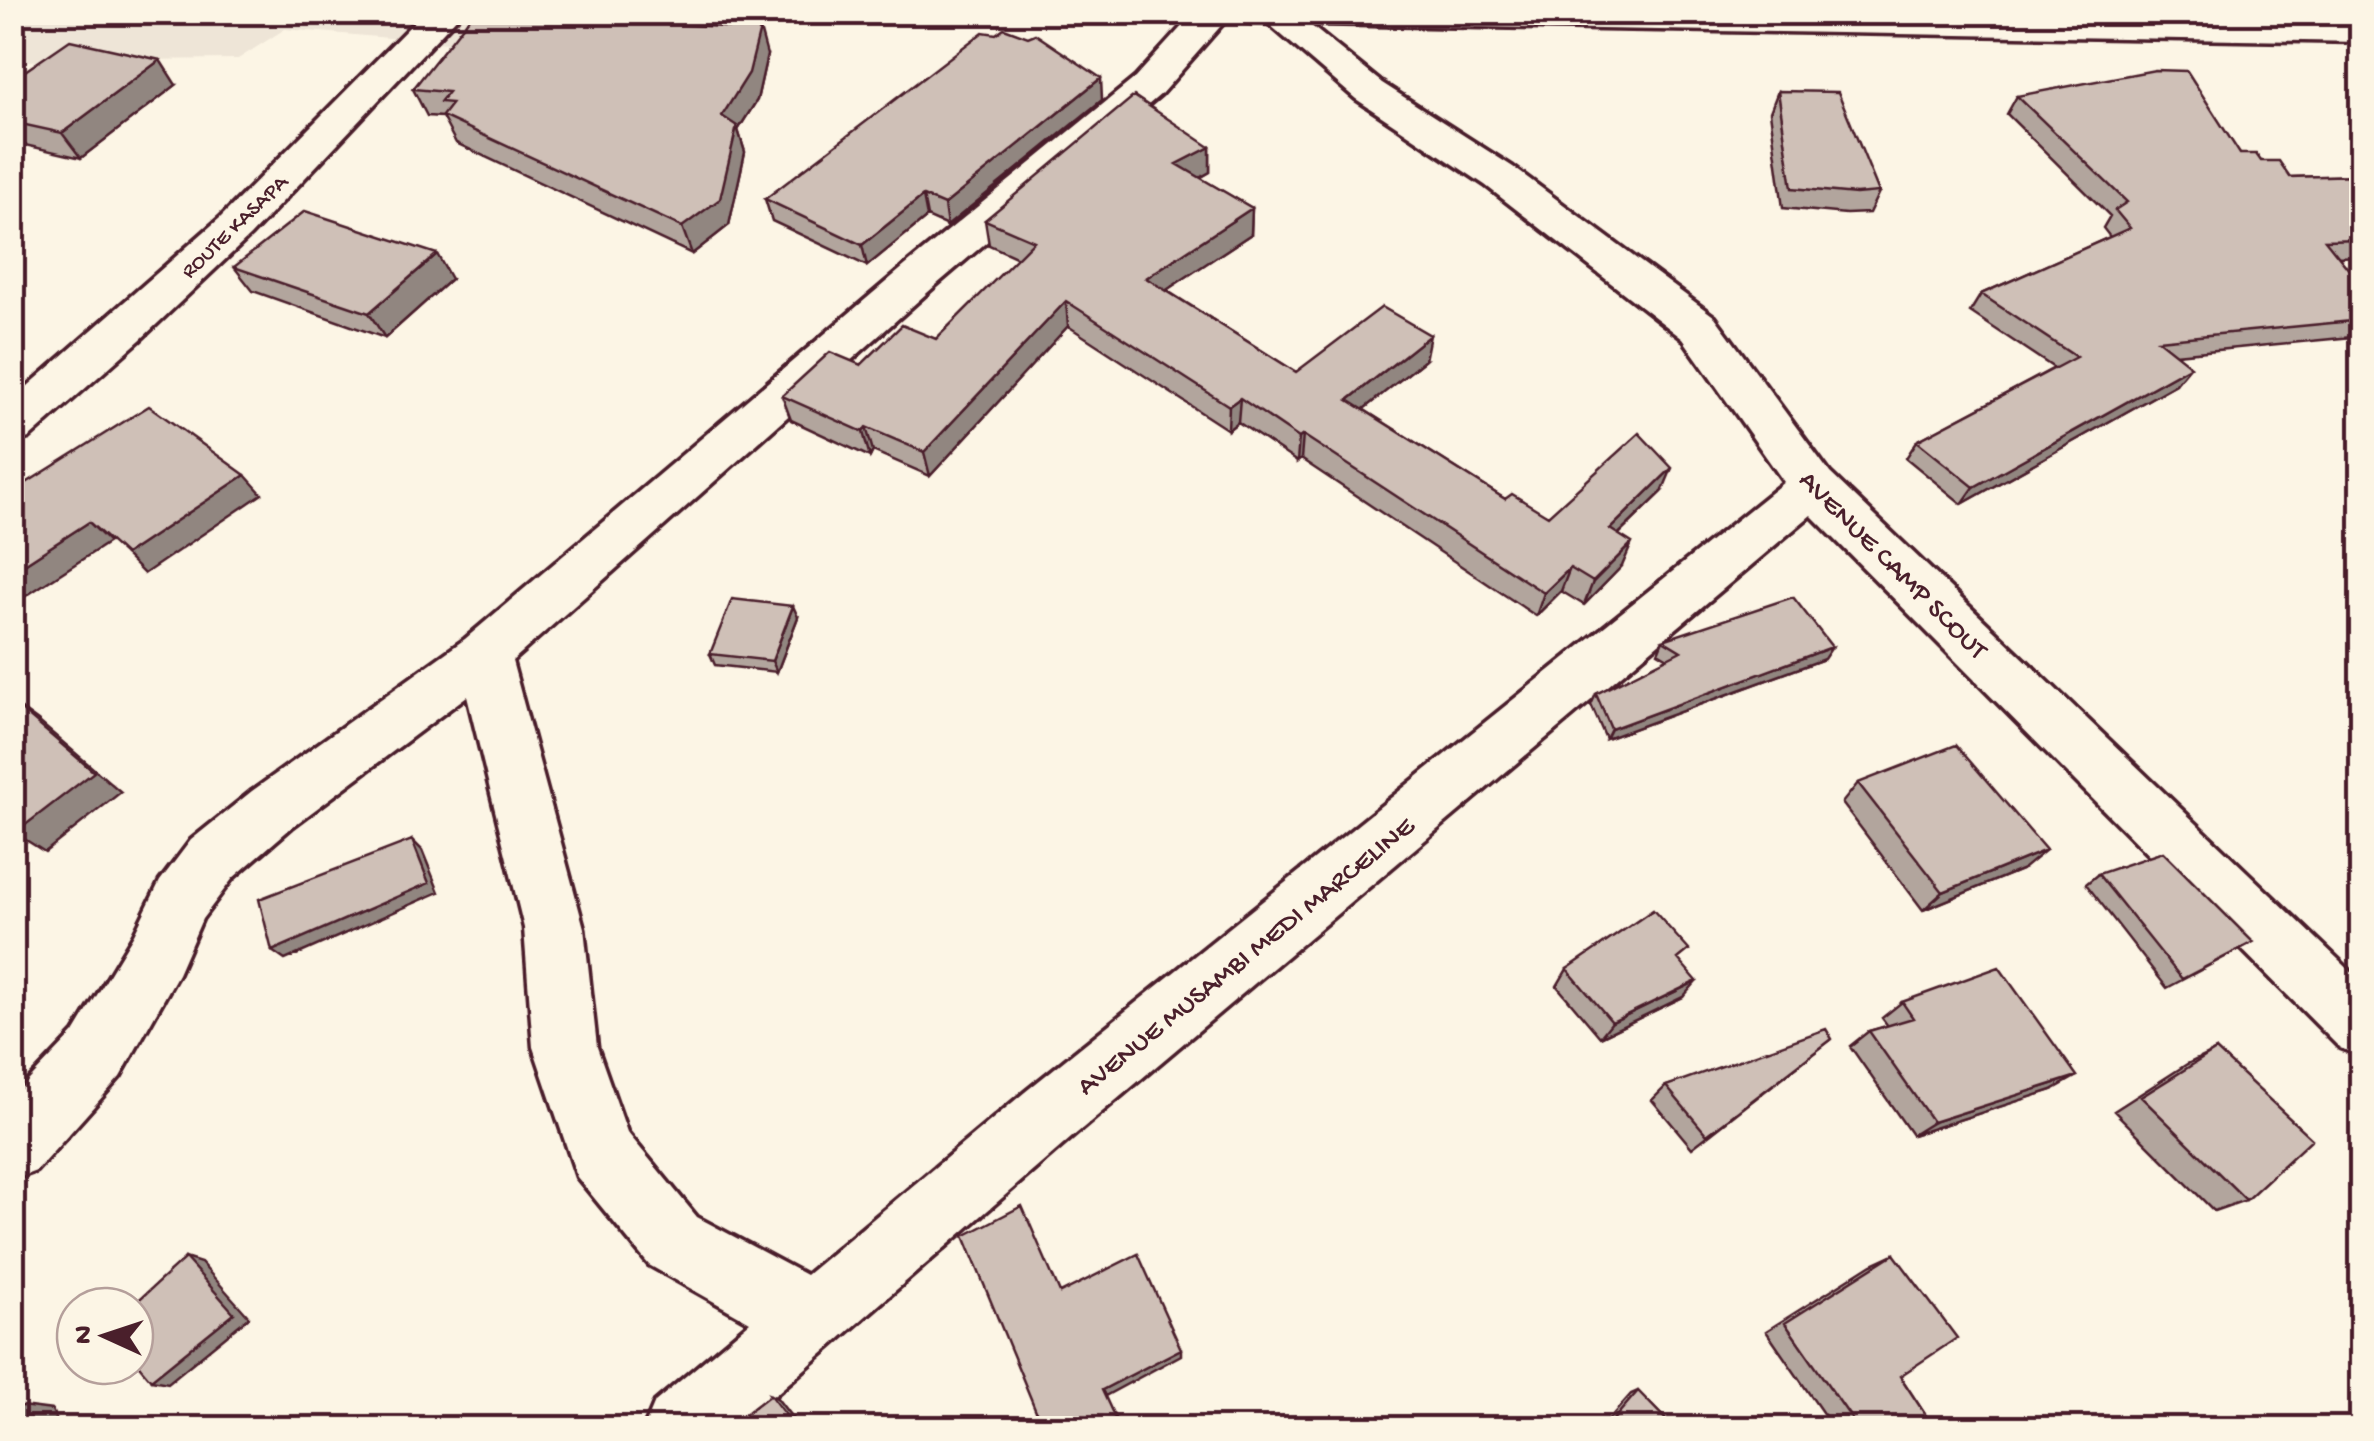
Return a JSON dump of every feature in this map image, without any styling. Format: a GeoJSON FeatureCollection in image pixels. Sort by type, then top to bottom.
{"type":"FeatureCollection","features":[{"type":"Feature","properties":{"kind":"street","name":"ROUTE KASAPA"},"geometry":{"type":"LineString","coordinates":[[12,426],[116,337],[332,130],[444,12]]}},
{"type":"Feature","properties":{"kind":"street"},"geometry":{"type":"LineString","coordinates":[[12,1147],[97,1054],[156,954],[180,900],[212,859],[272,810],[484,654],[921,275],[1148,86],[1216,12]]}},
{"type":"Feature","properties":{"kind":"street"},"geometry":{"type":"LineString","coordinates":[[1252,12],[1905,20],[2362,31]]}},
{"type":"Feature","properties":{"kind":"street","name":"AVENUE CAMP SCOUT"},"geometry":{"type":"LineString","coordinates":[[1273,13],[1369,91],[1499,176],[1699,328],[1813,486],[2362,1026]]}},
{"type":"Feature","properties":{"kind":"street","name":"AVENUE MUSAMBI MEDI MARCELINE"},"geometry":{"type":"LineString","coordinates":[[681,1428],[1064,1102],[1813,486]]}},
{"type":"Feature","properties":{"kind":"street"},"geometry":{"type":"LineString","coordinates":[[484,654],[554,928],[565,1047],[602,1153],[673,1241],[813,1318]]}},
{"type":"Feature","properties":{"kind":"shaded area"},"geometry":{"type":"Polygon","coordinates":[[[12,13],[490,13],[459,44],[285,29],[238,59],[13,61],[12,13]]]}},
{"type":"Feature","properties":{"kind":"building"},"geometry":{"type":"Polygon","coordinates":[[[473,13],[760,29],[749,73],[722,116],[737,126],[720,199],[682,227],[442,116],[452,103],[440,102],[448,92],[413,89],[473,13]]]}},
{"type":"Feature","properties":{"kind":"building"},"geometry":{"type":"Polygon","coordinates":[[[1004,28],[1028,37],[1035,34],[1101,78],[944,205],[923,196],[862,245],[765,199],[983,32],[996,34],[1004,28]]]}},
{"type":"Feature","properties":{"kind":"building"},"geometry":{"type":"Polygon","coordinates":[[[70,40],[160,60],[62,133],[12,122],[12,80],[70,40]]]}},
{"type":"Feature","properties":{"kind":"building"},"geometry":{"type":"Polygon","coordinates":[[[2155,70],[2187,71],[2240,154],[2256,154],[2261,161],[2279,161],[2290,177],[2362,175],[2362,239],[2325,240],[2362,286],[2362,320],[2158,340],[2191,366],[1974,487],[1917,441],[2076,357],[1981,294],[2130,228],[2115,210],[2127,202],[2017,96],[2155,70]]]}},
{"type":"Feature","properties":{"kind":"building"},"geometry":{"type":"Polygon","coordinates":[[[1778,91],[1838,92],[1879,192],[1856,194],[1792,188],[1778,91]]]}},
{"type":"Feature","properties":{"kind":"building"},"geometry":{"type":"Polygon","coordinates":[[[1134,96],[1210,147],[1177,164],[1252,208],[1146,278],[1296,372],[1382,307],[1430,335],[1348,400],[1505,499],[1512,494],[1548,516],[1639,433],[1672,468],[1610,529],[1632,543],[1593,582],[1570,568],[1544,593],[1303,435],[1299,438],[1240,398],[1229,406],[1066,301],[924,452],[866,427],[863,432],[782,396],[830,352],[861,365],[902,325],[936,339],[1034,241],[985,220],[1134,96]]]}},
{"type":"Feature","properties":{"kind":"building"},"geometry":{"type":"Polygon","coordinates":[[[305,211],[437,254],[369,313],[234,267],[305,211]]]}},
{"type":"Feature","properties":{"kind":"building"},"geometry":{"type":"Polygon","coordinates":[[[149,406],[245,475],[125,555],[89,522],[12,572],[12,492],[149,406]]]}},
{"type":"Feature","properties":{"kind":"building"},"geometry":{"type":"Polygon","coordinates":[[[1793,597],[1832,647],[1611,729],[1596,694],[1681,651],[1663,640],[1793,597]]]}},
{"type":"Feature","properties":{"kind":"building"},"geometry":{"type":"Polygon","coordinates":[[[732,599],[793,606],[772,661],[710,654],[732,599]]]}},
{"type":"Feature","properties":{"kind":"building"},"geometry":{"type":"Polygon","coordinates":[[[12,702],[94,772],[15,833],[12,831],[12,702]]]}},
{"type":"Feature","properties":{"kind":"building"},"geometry":{"type":"Polygon","coordinates":[[[1956,745],[2046,850],[1943,892],[1858,783],[1956,745]]]}},
{"type":"Feature","properties":{"kind":"building"},"geometry":{"type":"Polygon","coordinates":[[[412,840],[429,883],[272,951],[259,899],[412,840]]]}},
{"type":"Feature","properties":{"kind":"building"},"geometry":{"type":"Polygon","coordinates":[[[2163,852],[2253,942],[2182,979],[2098,874],[2163,852]]]}},
{"type":"Feature","properties":{"kind":"building"},"geometry":{"type":"Polygon","coordinates":[[[1653,910],[1689,950],[1678,959],[1697,981],[1612,1022],[1567,969],[1653,910]]]}},
{"type":"Feature","properties":{"kind":"building"},"geometry":{"type":"Polygon","coordinates":[[[1999,967],[2077,1076],[1933,1122],[1869,1031],[1913,1018],[1902,1002],[1999,967]]]}},
{"type":"Feature","properties":{"kind":"building"},"geometry":{"type":"Polygon","coordinates":[[[1826,1029],[1832,1039],[1707,1135],[1666,1086],[1826,1029]]]}},
{"type":"Feature","properties":{"kind":"building"},"geometry":{"type":"Polygon","coordinates":[[[2216,1050],[2312,1139],[2246,1200],[2141,1097],[2216,1050]]]}},
{"type":"Feature","properties":{"kind":"building"},"geometry":{"type":"Polygon","coordinates":[[[1022,1206],[1060,1293],[1138,1254],[1181,1349],[1102,1390],[1115,1418],[1097,1428],[1043,1428],[964,1236],[1022,1206]]]}},
{"type":"Feature","properties":{"kind":"building"},"geometry":{"type":"Polygon","coordinates":[[[1894,1254],[1957,1338],[1900,1376],[1934,1428],[1858,1428],[1785,1323],[1894,1254]]]}},
{"type":"Feature","properties":{"kind":"building"},"geometry":{"type":"Polygon","coordinates":[[[185,1258],[234,1313],[155,1377],[155,1286],[185,1258]]]}},
{"type":"Feature","properties":{"kind":"building"},"geometry":{"type":"Polygon","coordinates":[[[1638,1391],[1674,1428],[1606,1428],[1638,1391]]]}},
{"type":"Feature","properties":{"kind":"building"},"geometry":{"type":"Polygon","coordinates":[[[770,1395],[795,1428],[727,1428],[770,1395]]]}},
{"type":"Feature","properties":{"kind":"building"},"geometry":{"type":"Polygon","coordinates":[[[14,1405],[25,1428],[12,1428],[14,1405]]]}}]}
